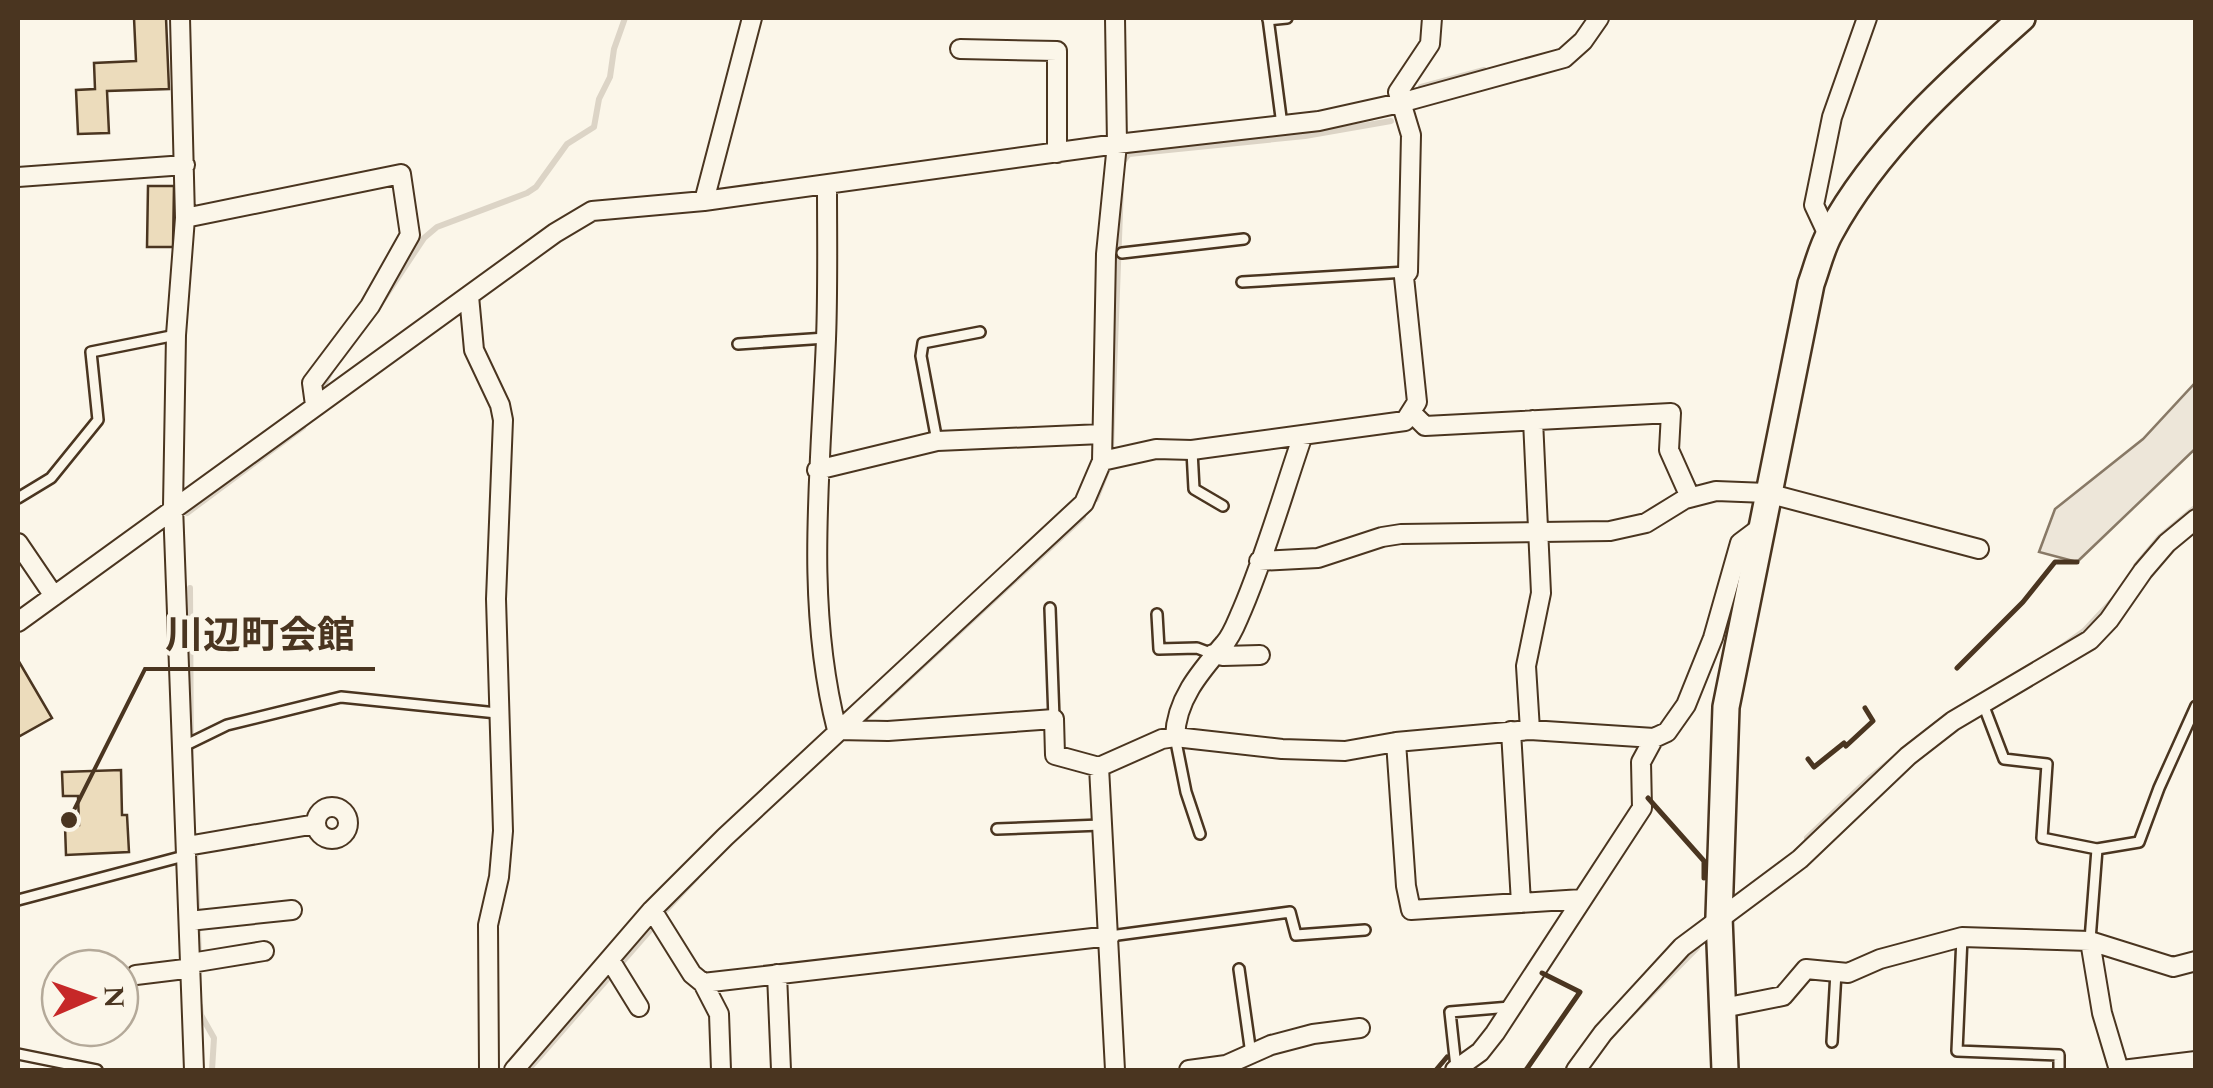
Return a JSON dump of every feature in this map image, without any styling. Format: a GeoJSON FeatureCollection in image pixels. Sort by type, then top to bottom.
{"type":"FeatureCollection","features":[{"type":"Feature","properties":{"kind":"street"},"geometry":{"type":"LineString","coordinates":[[180,18],[185,218],[176,335],[173,506],[190,742],[194,1070]]}},
{"type":"Feature","properties":{"kind":"street"},"geometry":{"type":"LineString","coordinates":[[704,201],[752,18]]}},
{"type":"Feature","properties":{"kind":"street"},"geometry":{"type":"LineString","coordinates":[[514,1070],[652,910],[837,730],[1084,504],[1102,461],[1114,254],[1115,18]]}},
{"type":"Feature","properties":{"kind":"street"},"geometry":{"type":"LineString","coordinates":[[1102,461],[1156,448],[1192,450],[1405,421],[1417,402],[1404,277],[1408,272],[1410,134],[1398,92],[1430,44],[1432,18]]}},
{"type":"Feature","properties":{"kind":"street"},"geometry":{"type":"LineString","coordinates":[[18,622],[173,506],[556,232],[592,211],[704,201],[1116,144],[1319,121],[1400,104],[1564,58],[1600,18]]}},
{"type":"Feature","properties":{"kind":"street"},"geometry":{"type":"LineString","coordinates":[[1828,236],[1814,205],[1832,117],[1867,18]]}},
{"type":"Feature","properties":{"kind":"street"},"geometry":{"type":"LineString","coordinates":[[1725,1070],[1718,916],[1726,707],[1811,284],[1828,236],[1858,188],[1905,130],[2022,18]]}},
{"type":"Feature","properties":{"kind":"street"},"geometry":{"type":"LineString","coordinates":[[960,49],[1057,51],[1057,152]]}},
{"type":"Feature","properties":{"kind":"street"},"geometry":{"type":"LineString","coordinates":[[18,178],[185,166]]}},
{"type":"Feature","properties":{"kind":"street"},"geometry":{"type":"LineString","coordinates":[[185,218],[401,174],[410,235],[370,306],[312,383],[315,405]]}},
{"type":"Feature","properties":{"kind":"street"},"geometry":{"type":"LineString","coordinates":[[828,185],[817,562],[830,700],[837,730]]}},
{"type":"Feature","properties":{"kind":"street"},"geometry":{"type":"LineString","coordinates":[[469,296],[474,350],[503,420],[496,599],[503,832],[499,877],[488,925],[489,1070]]}},
{"type":"Feature","properties":{"kind":"street"},"geometry":{"type":"LineString","coordinates":[[1411,412],[1425,426],[1671,413],[1669,450],[1690,497]]}},
{"type":"Feature","properties":{"kind":"street"},"geometry":{"type":"LineString","coordinates":[[1522,903],[1520,731],[1526,666],[1541,593],[1532,420]]}},
{"type":"Feature","properties":{"kind":"street"},"geometry":{"type":"LineString","coordinates":[[818,470],[937,441],[1102,434]]}},
{"type":"Feature","properties":{"kind":"street"},"geometry":{"type":"LineString","coordinates":[[1175,737],[1175,721],[1192,682],[1226,643],[1303,436]]}},
{"type":"Feature","properties":{"kind":"street"},"geometry":{"type":"LineString","coordinates":[[1259,561],[1318,558],[1382,536],[1401,534],[1610,532],[1646,523],[1690,497],[1716,491],[1767,493],[1979,550]]}},
{"type":"Feature","properties":{"kind":"street"},"geometry":{"type":"LineString","coordinates":[[1576,1070],[1603,1033],[1668,961],[1718,916],[1800,859],[1908,756],[1953,721],[2090,640],[2167,543],[2196,519]]}},
{"type":"Feature","properties":{"kind":"street"},"geometry":{"type":"LineString","coordinates":[[837,730],[888,731],[1054,719],[1056,755],[1099,768],[1162,739],[1175,737],[1345,751],[1396,742],[1520,731],[1654,738],[1666,732],[1686,705],[1712,638],[1740,543],[1760,528]]}},
{"type":"Feature","properties":{"kind":"street"},"geometry":{"type":"LineString","coordinates":[[18,543],[54,596]]}},
{"type":"Feature","properties":{"kind":"street"},"geometry":{"type":"LineString","coordinates":[[1213,654],[1260,655]]}},
{"type":"Feature","properties":{"kind":"street"},"geometry":{"type":"LineString","coordinates":[[1456,1070],[1480,1052],[1513,1007],[1642,808],[1641,762],[1654,738]]}},
{"type":"Feature","properties":{"kind":"street"},"geometry":{"type":"LineString","coordinates":[[1396,742],[1411,910],[1582,899]]}},
{"type":"Feature","properties":{"kind":"street"},"geometry":{"type":"LineString","coordinates":[[1099,768],[1114,1070]]}},
{"type":"Feature","properties":{"kind":"street"},"geometry":{"type":"LineString","coordinates":[[192,847],[316,824]]}},
{"type":"Feature","properties":{"kind":"street"},"geometry":{"type":"LineString","coordinates":[[190,922],[292,910]]}},
{"type":"Feature","properties":{"kind":"street"},"geometry":{"type":"LineString","coordinates":[[652,910],[719,1014],[721,1070]]}},
{"type":"Feature","properties":{"kind":"street"},"geometry":{"type":"LineString","coordinates":[[703,984],[1110,936]]}},
{"type":"Feature","properties":{"kind":"street"},"geometry":{"type":"LineString","coordinates":[[1723,1008],[1783,996],[1806,968],[1848,973],[1945,939],[2090,941],[2174,966],[2196,962]]}},
{"type":"Feature","properties":{"kind":"street"},"geometry":{"type":"LineString","coordinates":[[2090,941],[2102,1013],[2121,1070],[2196,1062]]}},
{"type":"Feature","properties":{"kind":"street"},"geometry":{"type":"LineString","coordinates":[[140,976],[264,952]]}},
{"type":"Feature","properties":{"kind":"street"},"geometry":{"type":"LineString","coordinates":[[610,960],[639,1007]]}},
{"type":"Feature","properties":{"kind":"street"},"geometry":{"type":"LineString","coordinates":[[777,974],[781,1070]]}},
{"type":"Feature","properties":{"kind":"street"},"geometry":{"type":"LineString","coordinates":[[1189,1070],[1226,1065],[1313,1034],[1360,1028]]}},
{"type":"Feature","properties":{"kind":"lane"},"geometry":{"type":"LineString","coordinates":[[1282,125],[1268,19],[1287,18]]}},
{"type":"Feature","properties":{"kind":"lane"},"geometry":{"type":"LineString","coordinates":[[1114,254],[1244,238]]}},
{"type":"Feature","properties":{"kind":"lane"},"geometry":{"type":"LineString","coordinates":[[1242,282],[1408,272]]}},
{"type":"Feature","properties":{"kind":"lane"},"geometry":{"type":"LineString","coordinates":[[937,441],[921,356],[923,343],[980,332]]}},
{"type":"Feature","properties":{"kind":"lane"},"geometry":{"type":"LineString","coordinates":[[18,498],[50,478],[98,420],[91,352],[176,335]]}},
{"type":"Feature","properties":{"kind":"lane"},"geometry":{"type":"LineString","coordinates":[[738,344],[826,338]]}},
{"type":"Feature","properties":{"kind":"lane"},"geometry":{"type":"LineString","coordinates":[[1192,450],[1194,489],[1223,506]]}},
{"type":"Feature","properties":{"kind":"lane"},"geometry":{"type":"LineString","coordinates":[[1050,608],[1054,719]]}},
{"type":"Feature","properties":{"kind":"lane"},"geometry":{"type":"LineString","coordinates":[[1156,614],[1159,649],[1197,648],[1213,654]]}},
{"type":"Feature","properties":{"kind":"lane"},"geometry":{"type":"LineString","coordinates":[[190,742],[228,724],[341,697],[498,713]]}},
{"type":"Feature","properties":{"kind":"lane"},"geometry":{"type":"LineString","coordinates":[[1982,704],[2004,759],[2047,764],[2042,838],[2097,848],[2140,842],[2158,788],[2196,706]]}},
{"type":"Feature","properties":{"kind":"lane"},"geometry":{"type":"LineString","coordinates":[[1175,737],[1186,792],[1200,834]]}},
{"type":"Feature","properties":{"kind":"lane"},"geometry":{"type":"LineString","coordinates":[[997,829],[1104,826]]}},
{"type":"Feature","properties":{"kind":"lane"},"geometry":{"type":"LineString","coordinates":[[18,900],[192,847]]}},
{"type":"Feature","properties":{"kind":"lane"},"geometry":{"type":"LineString","coordinates":[[2090,941],[2097,848]]}},
{"type":"Feature","properties":{"kind":"lane"},"geometry":{"type":"LineString","coordinates":[[1110,936],[1290,912],[1296,935],[1364,930]]}},
{"type":"Feature","properties":{"kind":"lane"},"geometry":{"type":"LineString","coordinates":[[1962,938],[1958,1051],[2059,1055],[2059,1070]]}},
{"type":"Feature","properties":{"kind":"lane"},"geometry":{"type":"LineString","coordinates":[[1238,969],[1251,1054]]}},
{"type":"Feature","properties":{"kind":"lane"},"geometry":{"type":"LineString","coordinates":[[1832,1042],[1836,972]]}},
{"type":"Feature","properties":{"kind":"lane"},"geometry":{"type":"LineString","coordinates":[[1456,1070],[1450,1012],[1513,1007]]}},
{"type":"Feature","properties":{"kind":"lane"},"geometry":{"type":"LineString","coordinates":[[18,1054],[97,1070]]}},
{"type":"Feature","properties":{"kind":"shaded area"},"geometry":{"type":"Polygon","coordinates":[[[2195,383],[2195,449],[2077,562],[2039,552],[2055,509],[2143,439],[2195,383]]]}},
{"type":"Feature","properties":{"kind":"building"},"geometry":{"type":"Polygon","coordinates":[[[134,18],[166,18],[169,89],[107,91],[109,133],[78,134],[76,90],[95,89],[94,63],[136,61],[134,18]]]}},
{"type":"Feature","properties":{"kind":"building"},"geometry":{"type":"Polygon","coordinates":[[[148,186],[174,186],[173,247],[147,247],[148,186]]]}},
{"type":"Feature","properties":{"kind":"building"},"geometry":{"type":"Polygon","coordinates":[[[18,660],[52,718],[18,737],[18,660]]]}},
{"type":"Feature","properties":{"kind":"building"},"geometry":{"type":"Polygon","coordinates":[[[121,770],[122,815],[127,815],[129,852],[66,855],[65,826],[79,825],[78,796],[63,796],[62,772],[121,770]]]}},
{"type":"Feature","properties":{"kind":"waterway"},"geometry":{"type":"LineString","coordinates":[[377,309],[424,238],[437,227],[527,193],[536,187],[567,144],[594,127],[625,18]]}},
{"type":"Feature","properties":{"kind":"waterway"},"geometry":{"type":"LineString","coordinates":[[1421,87],[1484,70]]}},
{"type":"Feature","properties":{"kind":"waterway"},"geometry":{"type":"LineString","coordinates":[[1122,163],[1129,154],[1305,136],[1391,121]]}},
{"type":"Feature","properties":{"kind":"waterway"},"geometry":{"type":"LineString","coordinates":[[1111,449],[1121,186]]}},
{"type":"Feature","properties":{"kind":"waterway"},"geometry":{"type":"LineString","coordinates":[[320,392],[331,371]]}},
{"type":"Feature","properties":{"kind":"waterway"},"geometry":{"type":"LineString","coordinates":[[187,513],[303,427]]}},
{"type":"Feature","properties":{"kind":"waterway"},"geometry":{"type":"LineString","coordinates":[[1096,499],[1107,471]]}},
{"type":"Feature","properties":{"kind":"waterway"},"geometry":{"type":"LineString","coordinates":[[2136,566],[2160,537],[2196,507]]}},
{"type":"Feature","properties":{"kind":"waterway"},"geometry":{"type":"LineString","coordinates":[[867,717],[1083,517]]}},
{"type":"Feature","properties":{"kind":"waterway"},"geometry":{"type":"LineString","coordinates":[[190,588],[191,768]]}},
{"type":"Feature","properties":{"kind":"waterway"},"geometry":{"type":"LineString","coordinates":[[2059,649],[2084,631],[2112,601]]}},
{"type":"Feature","properties":{"kind":"waterway"},"geometry":{"type":"LineString","coordinates":[[1807,838],[1871,777],[1941,720]]}},
{"type":"Feature","properties":{"kind":"waterway"},"geometry":{"type":"LineString","coordinates":[[195,846],[199,958]]}},
{"type":"Feature","properties":{"kind":"waterway"},"geometry":{"type":"LineString","coordinates":[[666,910],[696,878]]}},
{"type":"Feature","properties":{"kind":"waterway"},"geometry":{"type":"LineString","coordinates":[[528,1070],[652,928]]}},
{"type":"Feature","properties":{"kind":"waterway"},"geometry":{"type":"LineString","coordinates":[[1631,1015],[1697,948]]}},
{"type":"Feature","properties":{"kind":"waterway"},"geometry":{"type":"LineString","coordinates":[[200,1006],[214,1038],[212,1070]]}},
{"type":"Feature","properties":{"kind":"wall"},"geometry":{"type":"LineString","coordinates":[[1957,668],[2023,602],[2055,562],[2077,562]]}},
{"type":"Feature","properties":{"kind":"wall"},"geometry":{"type":"LineString","coordinates":[[1808,759],[1814,767],[1844,743],[1846,746],[1873,721],[1865,708]]}},
{"type":"Feature","properties":{"kind":"wall"},"geometry":{"type":"LineString","coordinates":[[1648,798],[1704,861],[1704,878]]}},
{"type":"Feature","properties":{"kind":"wall"},"geometry":{"type":"LineString","coordinates":[[1526,1070],[1580,992],[1542,973]]}},
{"type":"Feature","properties":{"kind":"wall"},"geometry":{"type":"LineString","coordinates":[[1436,1070],[1447,1057]]}},
{"type":"Feature","properties":{"kind":"place","name":"川辺町会館"},"geometry":{"type":"Point","coordinates":[69,820]}}]}
